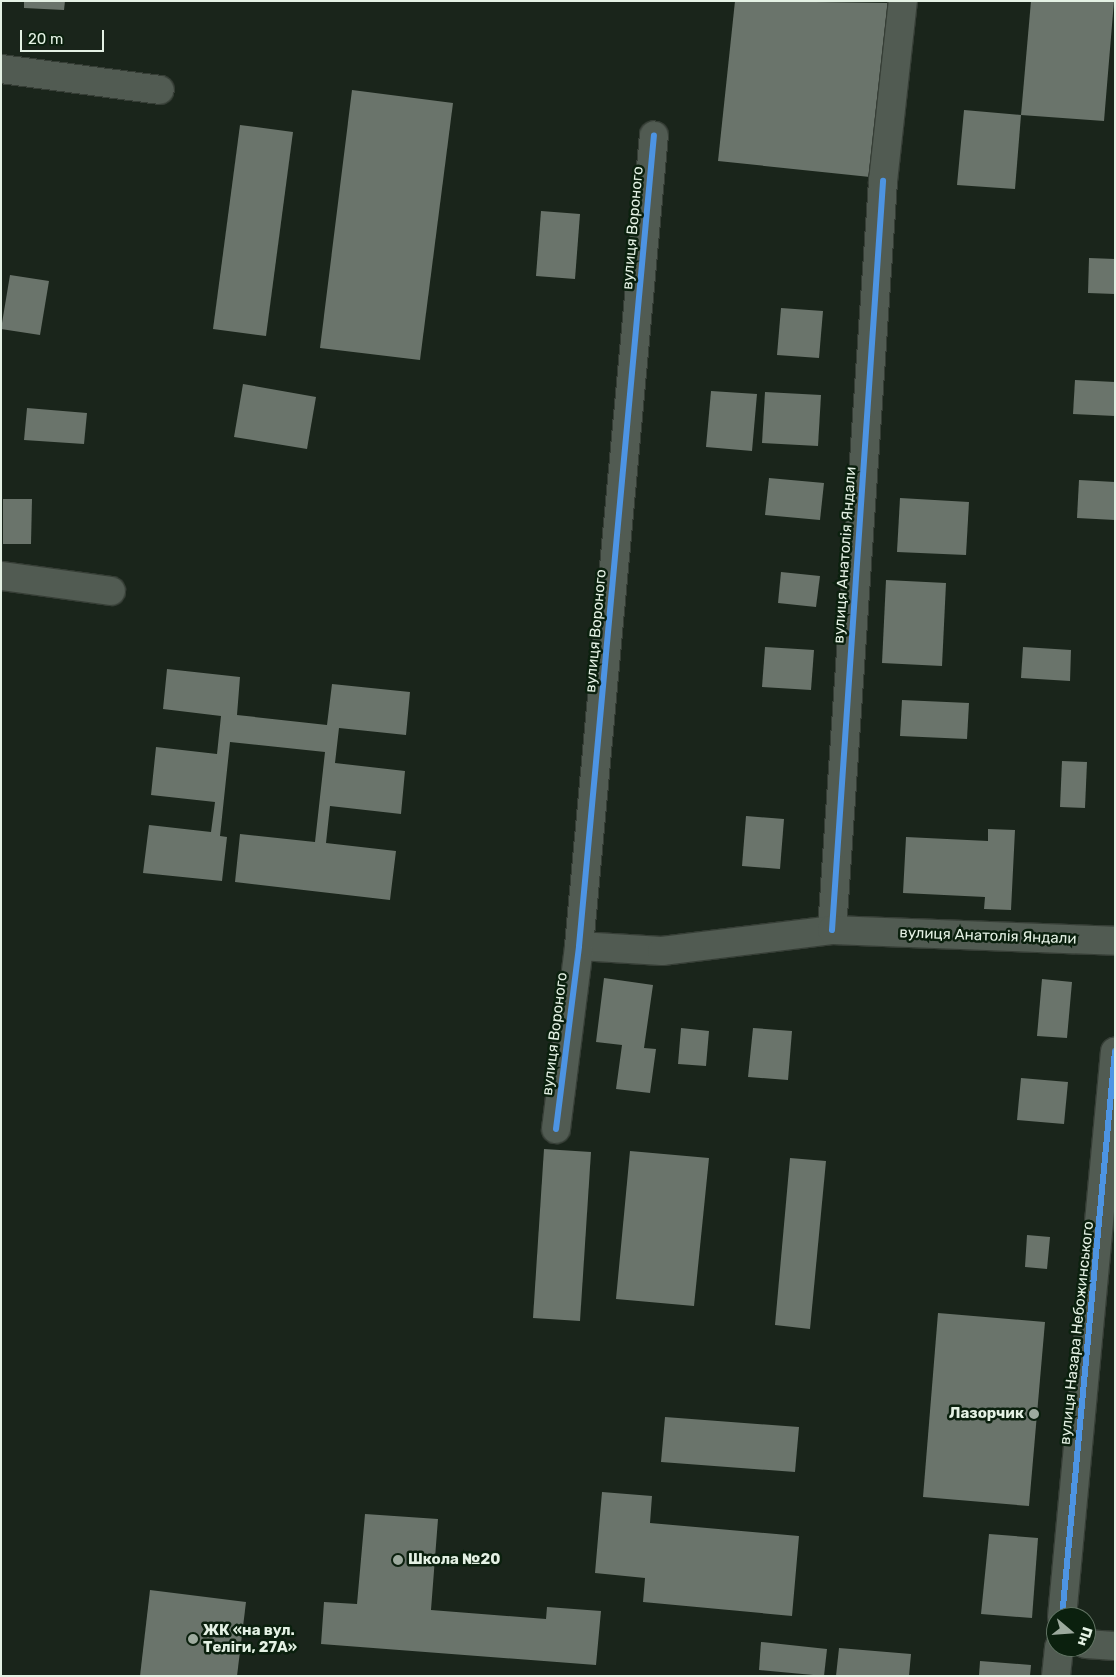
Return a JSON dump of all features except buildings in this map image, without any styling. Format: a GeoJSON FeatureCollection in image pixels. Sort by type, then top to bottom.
{"type":"FeatureCollection","features":[{"type":"Feature","properties":{"kind":"street","name":"вулиця Анатолія Яндали"},"geometry":{"type":"LineString","coordinates":[[832,930],[883,181],[903,1]]}},
{"type":"Feature","properties":{"kind":"street"},"geometry":{"type":"LineString","coordinates":[[1,69],[160,90]]}},
{"type":"Feature","properties":{"kind":"street","name":"вулиця Вороного"},"geometry":{"type":"LineString","coordinates":[[556,1129],[579,946],[654,135]]}},
{"type":"Feature","properties":{"kind":"street"},"geometry":{"type":"LineString","coordinates":[[1,576],[111,591]]}},
{"type":"Feature","properties":{"kind":"street","name":"вулиця Анатолія Яндали"},"geometry":{"type":"LineString","coordinates":[[579,946],[662,952],[832,930],[1115,941]]}},
{"type":"Feature","properties":{"kind":"street","name":"вулиця Назара Небожинського"},"geometry":{"type":"LineString","coordinates":[[1063,1607],[1109,1187],[1115,1051]]}},
{"type":"Feature","properties":{"kind":"street"},"geometry":{"type":"LineString","coordinates":[[1096,1645],[1115,1646]]}},
{"type":"Feature","properties":{"kind":"street"},"geometry":{"type":"LineString","coordinates":[[1056,1676],[1058,1657]]}},
{"type":"Feature","properties":{"kind":"cycle path"},"geometry":{"type":"LineString","coordinates":[[556,1129],[579,946],[654,135]]}},
{"type":"Feature","properties":{"kind":"cycle path"},"geometry":{"type":"LineString","coordinates":[[832,930],[883,181]]}},
{"type":"Feature","properties":{"kind":"cycle path"},"geometry":{"type":"LineString","coordinates":[[1063,1607],[1115,1051]]}},
{"type":"Feature","properties":{"kind":"place","name":"Лазорчик"},"geometry":{"type":"Point","coordinates":[1034,1414]}},
{"type":"Feature","properties":{"kind":"place","name":"Школа №20"},"geometry":{"type":"Point","coordinates":[398,1560]}},
{"type":"Feature","properties":{"kind":"place","name":"ЖК «на вул. Теліги, 27А»"},"geometry":{"type":"Point","coordinates":[193,1639]}}]}
